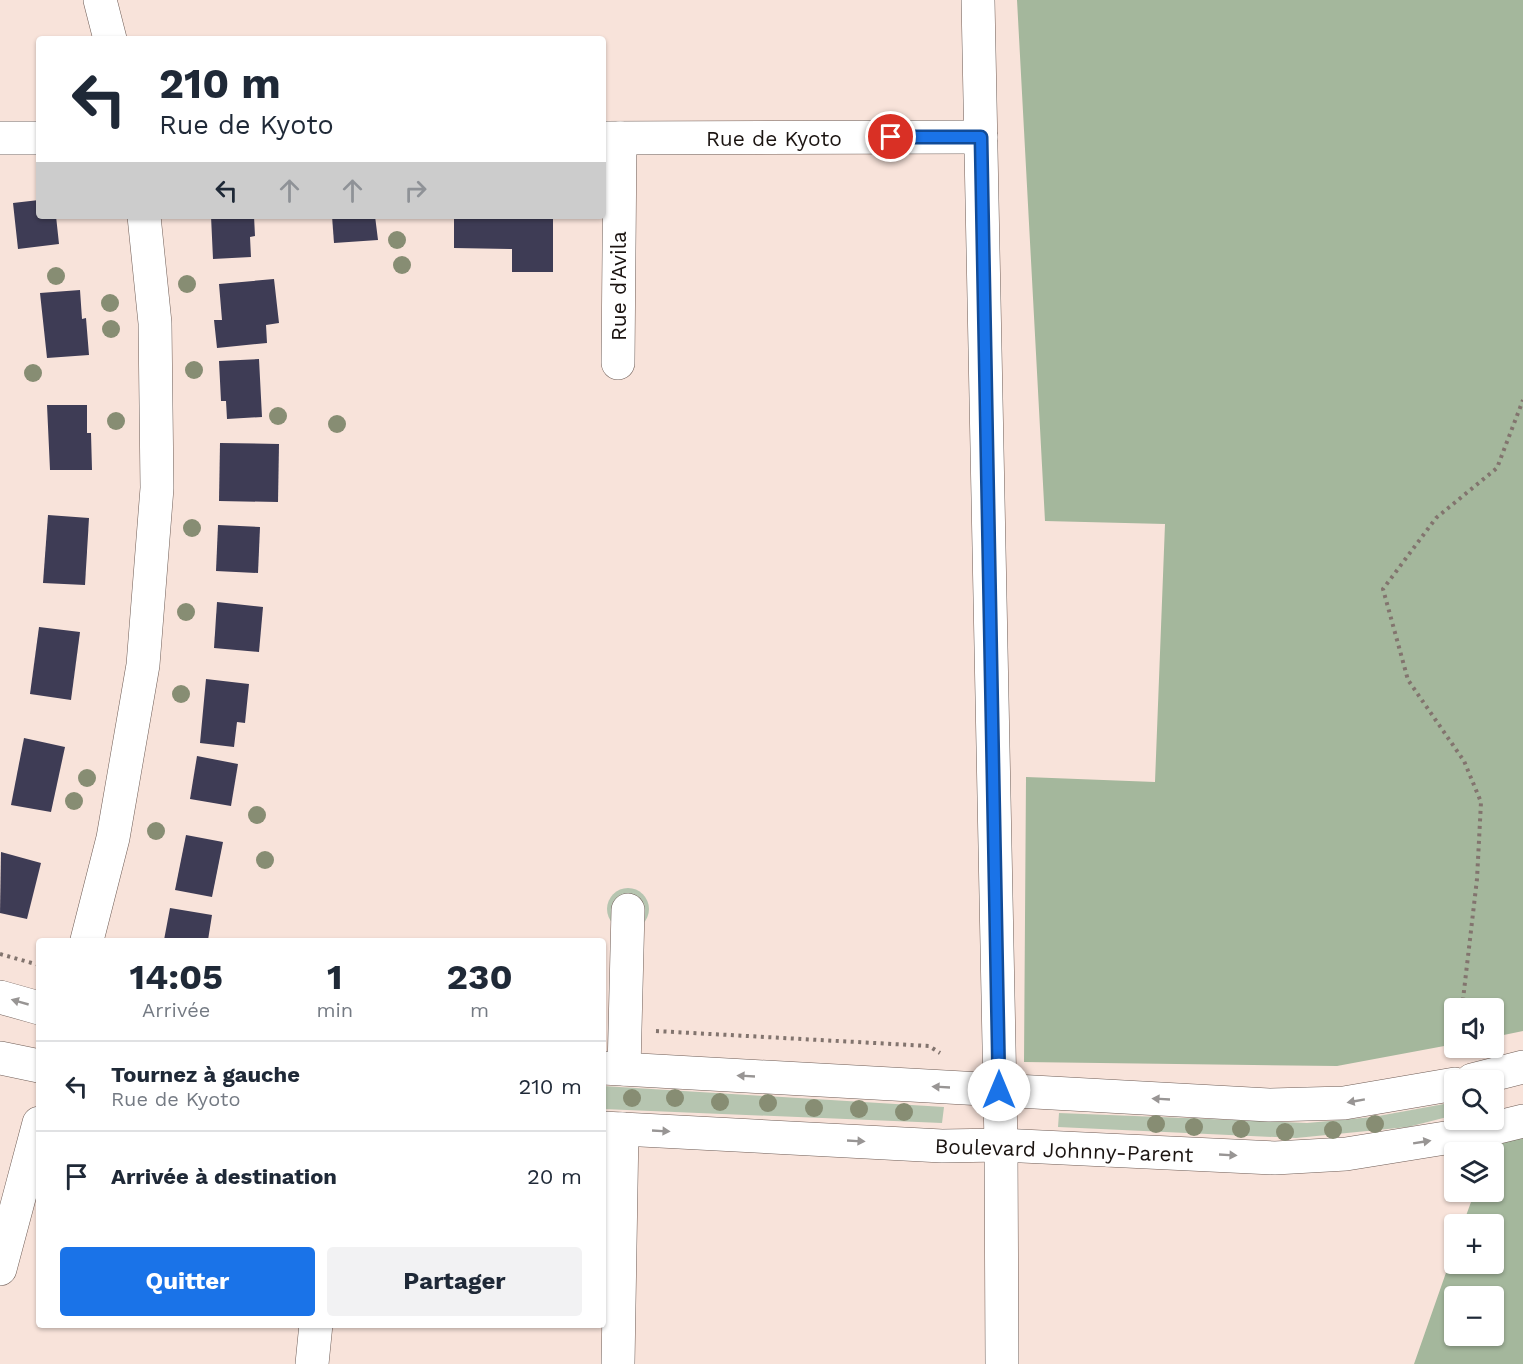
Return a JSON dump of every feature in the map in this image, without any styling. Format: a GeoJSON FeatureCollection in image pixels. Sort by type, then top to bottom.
{"type":"FeatureCollection","features":[{"type":"Feature","properties":{"kind":"street"},"geometry":{"type":"LineString","coordinates":[[100,0],[109,36]]}},
{"type":"Feature","properties":{"kind":"street"},"geometry":{"type":"LineString","coordinates":[[978,0],[1001,1145],[1002,1364]]}},
{"type":"Feature","properties":{"kind":"street","name":"Rue de Kyoto"},"geometry":{"type":"LineString","coordinates":[[611,138],[981,137]]}},
{"type":"Feature","properties":{"kind":"street"},"geometry":{"type":"LineString","coordinates":[[0,138],[36,138]]}},
{"type":"Feature","properties":{"kind":"street","name":"Rue d'Avila"},"geometry":{"type":"LineString","coordinates":[[611,138],[618,363]]}},
{"type":"Feature","properties":{"kind":"street"},"geometry":{"type":"LineString","coordinates":[[88,938],[113,838],[143,665],[156,488],[155,323],[144,219]]}},
{"type":"Feature","properties":{"kind":"street"},"geometry":{"type":"LineString","coordinates":[[628,910],[625,1029],[614,1069],[1269,1105],[1344,1103],[1444,1086]]}},
{"type":"Feature","properties":{"kind":"street"},"geometry":{"type":"LineString","coordinates":[[0,997],[36,1007]]}},
{"type":"Feature","properties":{"kind":"street"},"geometry":{"type":"LineString","coordinates":[[0,1058],[36,1065]]}},
{"type":"Feature","properties":{"kind":"street"},"geometry":{"type":"LineString","coordinates":[[1504,1071],[1523,1066]]}},
{"type":"Feature","properties":{"kind":"street","name":"Boulevard Johnny-Parent"},"geometry":{"type":"LineString","coordinates":[[613,1128],[942,1146],[1001,1145],[1275,1158],[1346,1154],[1470,1134],[1523,1121]]}},
{"type":"Feature","properties":{"kind":"street"},"geometry":{"type":"LineString","coordinates":[[613,1128],[618,1364]]}},
{"type":"Feature","properties":{"kind":"street"},"geometry":{"type":"LineString","coordinates":[[0,1269],[36,1134]]}},
{"type":"Feature","properties":{"kind":"street"},"geometry":{"type":"LineString","coordinates":[[312,1364],[316,1328]]}},
{"type":"Feature","properties":{"kind":"path"},"geometry":{"type":"LineString","coordinates":[[1463,998],[1477,879],[1481,802],[1464,761],[1408,680],[1383,590],[1436,518],[1497,468],[1523,400]]}},
{"type":"Feature","properties":{"kind":"path"},"geometry":{"type":"LineString","coordinates":[[0,954],[36,964]]}},
{"type":"Feature","properties":{"kind":"path"},"geometry":{"type":"LineString","coordinates":[[625,1029],[928,1046],[949,1059]]}},
{"type":"Feature","properties":{"kind":"green space"},"geometry":{"type":"Polygon","coordinates":[[[1017,0],[1523,0],[1523,1031],[1504,1035],[1504,998],[1444,998],[1444,1046],[1337,1066],[1024,1062],[1026,777],[1155,782],[1165,524],[1045,521],[1017,0]]]}},
{"type":"Feature","properties":{"kind":"green space"},"geometry":{"type":"Polygon","coordinates":[[[628,888],[643,894],[649,909],[643,924],[628,930],[613,924],[607,909],[613,894],[628,888]]]}},
{"type":"Feature","properties":{"kind":"green space"},"geometry":{"type":"Polygon","coordinates":[[[606,1086],[944,1107],[942,1123],[606,1109],[606,1086]]]}},
{"type":"Feature","properties":{"kind":"green space"},"geometry":{"type":"Polygon","coordinates":[[[1444,1104],[1444,1118],[1408,1127],[1296,1138],[1058,1127],[1059,1113],[1307,1123],[1373,1117],[1444,1104]]]}},
{"type":"Feature","properties":{"kind":"green space"},"geometry":{"type":"Polygon","coordinates":[[[1523,1130],[1523,1364],[1414,1364],[1446,1274],[1504,1274],[1504,1214],[1467,1214],[1471,1202],[1504,1202],[1504,1142],[1496,1142],[1498,1137],[1523,1130]]]}},
{"type":"Feature","properties":{"kind":"building"},"geometry":{"type":"Polygon","coordinates":[[[36,200],[36,219],[56,219],[59,244],[18,249],[13,203],[36,200]]]}},
{"type":"Feature","properties":{"kind":"building"},"geometry":{"type":"Polygon","coordinates":[[[211,219],[254,219],[255,236],[250,237],[251,257],[213,259],[211,219]]]}},
{"type":"Feature","properties":{"kind":"building"},"geometry":{"type":"Polygon","coordinates":[[[332,219],[375,219],[378,240],[334,243],[332,219]]]}},
{"type":"Feature","properties":{"kind":"building"},"geometry":{"type":"Polygon","coordinates":[[[454,219],[553,219],[553,272],[512,272],[512,249],[454,248],[454,219]]]}},
{"type":"Feature","properties":{"kind":"building"},"geometry":{"type":"Polygon","coordinates":[[[274,279],[279,323],[266,325],[267,343],[217,348],[214,320],[222,320],[219,284],[274,279]]]}},
{"type":"Feature","properties":{"kind":"building"},"geometry":{"type":"Polygon","coordinates":[[[80,290],[82,319],[86,318],[89,355],[47,358],[40,293],[80,290]]]}},
{"type":"Feature","properties":{"kind":"building"},"geometry":{"type":"Polygon","coordinates":[[[259,359],[262,417],[227,419],[226,401],[221,401],[219,361],[259,359]]]}},
{"type":"Feature","properties":{"kind":"building"},"geometry":{"type":"Polygon","coordinates":[[[47,405],[87,405],[87,433],[91,433],[92,470],[50,470],[47,405]]]}},
{"type":"Feature","properties":{"kind":"building"},"geometry":{"type":"Polygon","coordinates":[[[220,443],[279,444],[278,502],[219,501],[220,443]]]}},
{"type":"Feature","properties":{"kind":"building"},"geometry":{"type":"Polygon","coordinates":[[[48,515],[89,518],[85,585],[43,583],[48,515]]]}},
{"type":"Feature","properties":{"kind":"building"},"geometry":{"type":"Polygon","coordinates":[[[218,525],[260,527],[258,573],[216,571],[218,525]]]}},
{"type":"Feature","properties":{"kind":"building"},"geometry":{"type":"Polygon","coordinates":[[[217,602],[263,607],[259,652],[214,648],[217,602]]]}},
{"type":"Feature","properties":{"kind":"building"},"geometry":{"type":"Polygon","coordinates":[[[39,627],[80,632],[71,700],[30,694],[39,627]]]}},
{"type":"Feature","properties":{"kind":"building"},"geometry":{"type":"Polygon","coordinates":[[[206,679],[249,684],[245,723],[237,722],[234,747],[200,743],[206,679]]]}},
{"type":"Feature","properties":{"kind":"building"},"geometry":{"type":"Polygon","coordinates":[[[24,738],[65,747],[51,812],[11,805],[24,738]]]}},
{"type":"Feature","properties":{"kind":"building"},"geometry":{"type":"Polygon","coordinates":[[[197,756],[238,764],[231,806],[190,799],[197,756]]]}},
{"type":"Feature","properties":{"kind":"building"},"geometry":{"type":"Polygon","coordinates":[[[186,835],[223,842],[212,897],[175,890],[186,835]]]}},
{"type":"Feature","properties":{"kind":"building"},"geometry":{"type":"Polygon","coordinates":[[[1,852],[41,863],[27,919],[0,913],[1,852]]]}},
{"type":"Feature","properties":{"kind":"building"},"geometry":{"type":"Polygon","coordinates":[[[170,908],[212,915],[208,938],[164,938],[170,908]]]}},
{"type":"Feature","properties":{"kind":"route"},"geometry":{"type":"LineString","coordinates":[[891,137],[981,137],[999,1090]]}}]}
